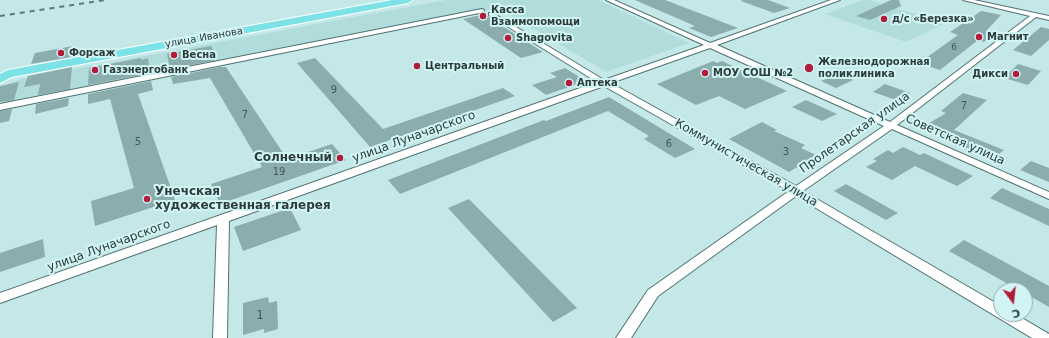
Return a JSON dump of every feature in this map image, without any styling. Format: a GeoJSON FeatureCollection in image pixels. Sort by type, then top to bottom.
{"type":"FeatureCollection","features":[{"type":"Feature","properties":{"kind":"main road","name":"улица Иванова"},"geometry":{"type":"LineString","coordinates":[[3,76],[408,0]]}},
{"type":"Feature","properties":{"kind":"street","name":"Советская улица"},"geometry":{"type":"LineString","coordinates":[[609,0],[1049,196]]}},
{"type":"Feature","properties":{"kind":"street","name":"улица Луначарского"},"geometry":{"type":"LineString","coordinates":[[0,298],[837,0]]}},
{"type":"Feature","properties":{"kind":"street"},"geometry":{"type":"LineString","coordinates":[[966,0],[1049,18]]}},
{"type":"Feature","properties":{"kind":"street"},"geometry":{"type":"LineString","coordinates":[[0,107],[482,11]]}},
{"type":"Feature","properties":{"kind":"street","name":"Коммунистическая улица"},"geometry":{"type":"LineString","coordinates":[[491,14],[604,83],[796,191],[993,307]]}},
{"type":"Feature","properties":{"kind":"street","name":"Пролетарская улица"},"geometry":{"type":"LineString","coordinates":[[623,338],[653,293],[796,191],[892,125],[1035,15]]}},
{"type":"Feature","properties":{"kind":"street"},"geometry":{"type":"LineString","coordinates":[[220,338],[224,219]]}},
{"type":"Feature","properties":{"kind":"street"},"geometry":{"type":"LineString","coordinates":[[1017,322],[1044,338]]}},
{"type":"Feature","properties":{"kind":"shaded area"},"geometry":{"type":"Polygon","coordinates":[[[446,0],[485,0],[498,8],[0,107],[0,91],[10,83],[21,79],[446,0]]]}},
{"type":"Feature","properties":{"kind":"shaded area"},"geometry":{"type":"Polygon","coordinates":[[[486,0],[598,0],[689,43],[606,72],[486,0]]]}},
{"type":"Feature","properties":{"kind":"shaded area","name":"д/с «Березка»"},"geometry":{"type":"Polygon","coordinates":[[[863,0],[869,0],[946,23],[906,42],[825,14],[863,0]]]}},
{"type":"Feature","properties":{"kind":"building"},"geometry":{"type":"Polygon","coordinates":[[[635,0],[665,0],[738,28],[711,37],[689,28],[695,26],[635,0]]]}},
{"type":"Feature","properties":{"kind":"building"},"geometry":{"type":"Polygon","coordinates":[[[768,0],[790,8],[774,13],[741,1],[768,0]]]}},
{"type":"Feature","properties":{"kind":"building"},"geometry":{"type":"Polygon","coordinates":[[[891,0],[899,0],[901,6],[870,20],[856,16],[891,0]]]}},
{"type":"Feature","properties":{"kind":"building"},"geometry":{"type":"Polygon","coordinates":[[[981,11],[1001,15],[987,30],[996,32],[984,42],[978,40],[940,70],[919,63],[958,35],[950,32],[981,11]]]}},
{"type":"Feature","properties":{"kind":"building"},"geometry":{"type":"Polygon","coordinates":[[[485,14],[543,52],[521,58],[463,19],[485,14]]]}},
{"type":"Feature","properties":{"kind":"building"},"geometry":{"type":"Polygon","coordinates":[[[1041,27],[1049,29],[1049,40],[1031,56],[1013,50],[1041,27]]]}},
{"type":"Feature","properties":{"kind":"building"},"geometry":{"type":"Polygon","coordinates":[[[73,46],[72,57],[31,64],[35,53],[73,46]]]}},
{"type":"Feature","properties":{"kind":"building"},"geometry":{"type":"Polygon","coordinates":[[[211,46],[217,60],[170,69],[167,54],[211,46]]]}},
{"type":"Feature","properties":{"kind":"building"},"geometry":{"type":"Polygon","coordinates":[[[141,58],[141,60],[148,58],[150,73],[88,85],[89,68],[141,58]]]}},
{"type":"Feature","properties":{"kind":"building"},"geometry":{"type":"Polygon","coordinates":[[[315,58],[383,129],[503,88],[515,96],[370,147],[297,63],[315,58]]]}},
{"type":"Feature","properties":{"kind":"building"},"geometry":{"type":"Polygon","coordinates":[[[713,61],[717,63],[722,61],[787,91],[745,109],[719,96],[696,105],[657,84],[713,61]]]}},
{"type":"Feature","properties":{"kind":"building"},"geometry":{"type":"Polygon","coordinates":[[[1018,64],[1041,71],[1028,85],[1004,78],[1018,64]]]}},
{"type":"Feature","properties":{"kind":"building"},"geometry":{"type":"Polygon","coordinates":[[[72,67],[70,89],[38,95],[40,84],[24,87],[28,76],[72,67]]]}},
{"type":"Feature","properties":{"kind":"building"},"geometry":{"type":"Polygon","coordinates":[[[226,67],[287,159],[332,144],[346,160],[220,204],[211,184],[262,167],[210,78],[173,84],[171,77],[226,67]]]}},
{"type":"Feature","properties":{"kind":"building"},"geometry":{"type":"Polygon","coordinates":[[[565,68],[586,81],[546,95],[532,85],[557,77],[550,73],[565,68]]]}},
{"type":"Feature","properties":{"kind":"building"},"geometry":{"type":"Polygon","coordinates":[[[838,74],[853,80],[836,88],[821,81],[838,74]]]}},
{"type":"Feature","properties":{"kind":"building"},"geometry":{"type":"Polygon","coordinates":[[[151,81],[153,90],[138,94],[175,200],[95,226],[91,201],[134,188],[110,99],[88,104],[88,94],[151,81]]]}},
{"type":"Feature","properties":{"kind":"building"},"geometry":{"type":"Polygon","coordinates":[[[19,82],[14,100],[0,102],[0,86],[19,82]]]}},
{"type":"Feature","properties":{"kind":"building"},"geometry":{"type":"Polygon","coordinates":[[[885,84],[910,93],[899,101],[873,92],[885,84]]]}},
{"type":"Feature","properties":{"kind":"building"},"geometry":{"type":"Polygon","coordinates":[[[963,93],[987,100],[954,130],[1004,150],[993,159],[921,128],[946,113],[941,111],[963,93]]]}},
{"type":"Feature","properties":{"kind":"building"},"geometry":{"type":"Polygon","coordinates":[[[609,97],[695,149],[675,158],[644,139],[649,136],[608,111],[400,194],[388,180],[544,120],[546,121],[609,97]]]}},
{"type":"Feature","properties":{"kind":"building"},"geometry":{"type":"Polygon","coordinates":[[[69,98],[68,106],[35,114],[36,104],[69,98]]]}},
{"type":"Feature","properties":{"kind":"building"},"geometry":{"type":"Polygon","coordinates":[[[806,100],[837,114],[822,121],[792,107],[806,100]]]}},
{"type":"Feature","properties":{"kind":"building"},"geometry":{"type":"Polygon","coordinates":[[[12,109],[9,121],[0,123],[0,111],[12,109]]]}},
{"type":"Feature","properties":{"kind":"building"},"geometry":{"type":"Polygon","coordinates":[[[762,122],[777,130],[774,131],[805,145],[801,148],[816,155],[789,172],[729,139],[762,122]]]}},
{"type":"Feature","properties":{"kind":"building"},"geometry":{"type":"Polygon","coordinates":[[[903,147],[920,155],[924,153],[973,176],[957,186],[915,166],[892,180],[866,167],[877,161],[873,159],[888,150],[893,153],[903,147]]]}},
{"type":"Feature","properties":{"kind":"building"},"geometry":{"type":"Polygon","coordinates":[[[1031,161],[1049,168],[1049,182],[1020,170],[1031,161]]]}},
{"type":"Feature","properties":{"kind":"building"},"geometry":{"type":"Polygon","coordinates":[[[846,184],[898,213],[886,220],[834,191],[846,184]]]}},
{"type":"Feature","properties":{"kind":"building"},"geometry":{"type":"Polygon","coordinates":[[[1002,188],[1049,209],[1049,226],[990,198],[1002,188]]]}},
{"type":"Feature","properties":{"kind":"building"},"geometry":{"type":"Polygon","coordinates":[[[469,199],[577,308],[553,322],[448,208],[469,199]]]}},
{"type":"Feature","properties":{"kind":"building"},"geometry":{"type":"Polygon","coordinates":[[[290,208],[301,230],[243,251],[234,227],[290,208]]]}},
{"type":"Feature","properties":{"kind":"building"},"geometry":{"type":"Polygon","coordinates":[[[43,239],[45,257],[0,272],[0,253],[43,239]]]}},
{"type":"Feature","properties":{"kind":"building"},"geometry":{"type":"Polygon","coordinates":[[[964,240],[1049,286],[1049,307],[1033,298],[1033,282],[1005,282],[949,251],[964,240]]]}},
{"type":"Feature","properties":{"kind":"building"},"geometry":{"type":"Polygon","coordinates":[[[268,297],[269,303],[277,301],[278,329],[264,333],[264,329],[243,335],[243,303],[268,297]]]}},
{"type":"Feature","properties":{"kind":"railway"},"geometry":{"type":"LineString","coordinates":[[0,16],[105,0]]}},
{"type":"Feature","properties":{"kind":"place","name":"Касса Взаимопомощи"},"geometry":{"type":"Point","coordinates":[483,16]}},
{"type":"Feature","properties":{"kind":"place","name":"д/с «Березка»"},"geometry":{"type":"Point","coordinates":[884,19]}},
{"type":"Feature","properties":{"kind":"place","name":"Магнит"},"geometry":{"type":"Point","coordinates":[979,37]}},
{"type":"Feature","properties":{"kind":"place","name":"Shagovita"},"geometry":{"type":"Point","coordinates":[508,38]}},
{"type":"Feature","properties":{"kind":"place","name":"Форсаж"},"geometry":{"type":"Point","coordinates":[61,53]}},
{"type":"Feature","properties":{"kind":"place","name":"Весна"},"geometry":{"type":"Point","coordinates":[174,55]}},
{"type":"Feature","properties":{"kind":"place","name":"Центральный"},"geometry":{"type":"Point","coordinates":[417,66]}},
{"type":"Feature","properties":{"kind":"place","name":"Железнодорожная поликлиника"},"geometry":{"type":"Point","coordinates":[809,68]}},
{"type":"Feature","properties":{"kind":"place","name":"Газэнергобанк"},"geometry":{"type":"Point","coordinates":[95,70]}},
{"type":"Feature","properties":{"kind":"place","name":"МОУ СОШ №2"},"geometry":{"type":"Point","coordinates":[705,73]}},
{"type":"Feature","properties":{"kind":"place","name":"Дикси"},"geometry":{"type":"Point","coordinates":[1016,74]}},
{"type":"Feature","properties":{"kind":"place","name":"Аптека"},"geometry":{"type":"Point","coordinates":[569,83]}},
{"type":"Feature","properties":{"kind":"place","name":"Солнечный"},"geometry":{"type":"Point","coordinates":[340,158]}},
{"type":"Feature","properties":{"kind":"place","name":"Унечская художественная галерея"},"geometry":{"type":"Point","coordinates":[147,199]}}]}
